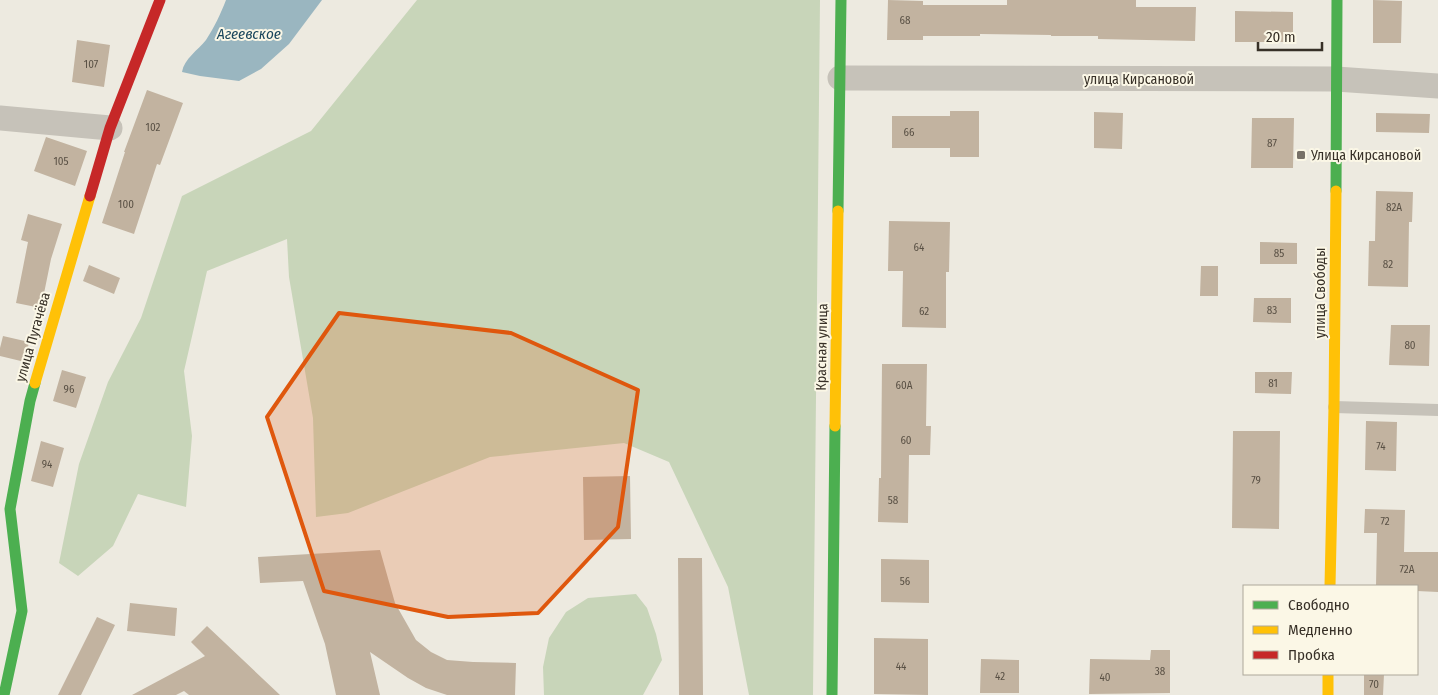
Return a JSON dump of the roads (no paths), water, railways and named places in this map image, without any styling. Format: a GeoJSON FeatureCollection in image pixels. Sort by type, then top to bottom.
{"type":"FeatureCollection","features":[{"type":"Feature","properties":{"kind":"street","name":"улица Пугачёва"},"geometry":{"type":"LineString","coordinates":[[4,695],[22,611],[10,509],[30,401],[110,128],[160,0]]}},
{"type":"Feature","properties":{"kind":"street","name":"Красная улица"},"geometry":{"type":"LineString","coordinates":[[832,695],[841,0]]}},
{"type":"Feature","properties":{"kind":"street","name":"улица Свободы"},"geometry":{"type":"LineString","coordinates":[[1330,585],[1334,407],[1337,0]]}},
{"type":"Feature","properties":{"kind":"street","name":"улица Кирсановой"},"geometry":{"type":"LineString","coordinates":[[840,78],[1336,79],[1438,86]]}},
{"type":"Feature","properties":{"kind":"street"},"geometry":{"type":"LineString","coordinates":[[0,118],[110,128]]}},
{"type":"Feature","properties":{"kind":"street"},"geometry":{"type":"LineString","coordinates":[[1328,675],[1328,695]]}},
{"type":"Feature","properties":{"kind":"lane"},"geometry":{"type":"LineString","coordinates":[[1334,407],[1438,410]]}},
{"type":"Feature","properties":{"kind":"water","name":"Агеевское"},"geometry":{"type":"Polygon","coordinates":[[[226,0],[322,0],[289,44],[261,69],[239,81],[182,72],[188,59],[206,40],[226,0]]]}},
{"type":"Feature","properties":{"kind":"place","name":"Улица Кирсановой"},"geometry":{"type":"Point","coordinates":[1301,155]}}]}
